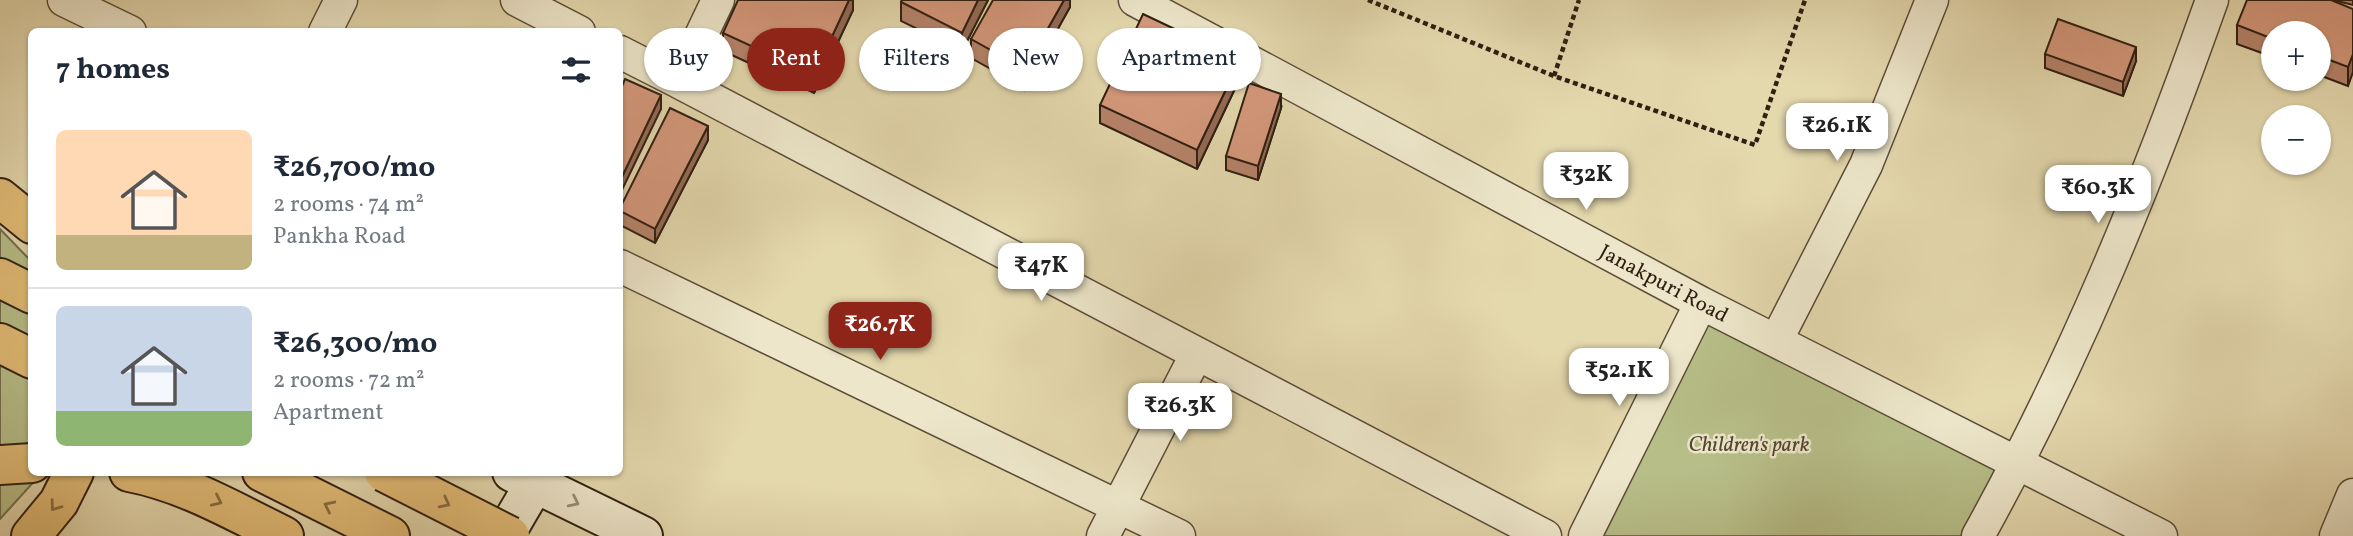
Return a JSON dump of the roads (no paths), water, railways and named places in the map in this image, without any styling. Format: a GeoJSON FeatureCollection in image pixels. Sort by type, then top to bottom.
{"type":"FeatureCollection","features":[{"type":"Feature","properties":{"kind":"main road"},"geometry":{"type":"LineString","coordinates":[[0,198],[28,221]]}},
{"type":"Feature","properties":{"kind":"main road"},"geometry":{"type":"LineString","coordinates":[[0,278],[28,292]]}},
{"type":"Feature","properties":{"kind":"main road"},"geometry":{"type":"LineString","coordinates":[[0,343],[28,357]]}},
{"type":"Feature","properties":{"kind":"main road"},"geometry":{"type":"LineString","coordinates":[[0,465],[28,463]]}},
{"type":"Feature","properties":{"kind":"main road"},"geometry":{"type":"LineString","coordinates":[[31,536],[59,502],[72,476]]}},
{"type":"Feature","properties":{"kind":"main road"},"geometry":{"type":"LineString","coordinates":[[148,476],[216,500],[284,536]]}},
{"type":"Feature","properties":{"kind":"main road"},"geometry":{"type":"LineString","coordinates":[[270,476],[390,536]]}},
{"type":"Feature","properties":{"kind":"main road"},"geometry":{"type":"LineString","coordinates":[[392,476],[510,536]]}},
{"type":"Feature","properties":{"kind":"main road"},"geometry":{"type":"LineString","coordinates":[[504,536],[524,478],[643,536]]}},
{"type":"Feature","properties":{"kind":"street"},"geometry":{"type":"LineString","coordinates":[[64,0],[122,28]]}},
{"type":"Feature","properties":{"kind":"street"},"geometry":{"type":"LineString","coordinates":[[327,28],[341,0]]}},
{"type":"Feature","properties":{"kind":"street"},"geometry":{"type":"LineString","coordinates":[[517,0],[571,28]]}},
{"type":"Feature","properties":{"kind":"street"},"geometry":{"type":"LineString","coordinates":[[705,28],[718,0]]}},
{"type":"Feature","properties":{"kind":"street","name":"Janakpuri Road"},"geometry":{"type":"LineString","coordinates":[[1135,0],[1701,303],[2161,536]]}},
{"type":"Feature","properties":{"kind":"street"},"geometry":{"type":"LineString","coordinates":[[1776,341],[1866,165],[1932,0]]}},
{"type":"Feature","properties":{"kind":"street"},"geometry":{"type":"LineString","coordinates":[[1978,536],[2017,464],[2087,318],[2164,138],[2212,0]]}},
{"type":"Feature","properties":{"kind":"street"},"geometry":{"type":"LineString","coordinates":[[623,54],[644,64]]}},
{"type":"Feature","properties":{"kind":"street"},"geometry":{"type":"LineString","coordinates":[[696,91],[1545,536]]}},
{"type":"Feature","properties":{"kind":"street"},"geometry":{"type":"LineString","coordinates":[[623,267],[1179,536]]}},
{"type":"Feature","properties":{"kind":"street"},"geometry":{"type":"LineString","coordinates":[[1585,536],[1701,303]]}},
{"type":"Feature","properties":{"kind":"street"},"geometry":{"type":"LineString","coordinates":[[1103,536],[1196,355]]}},
{"type":"Feature","properties":{"kind":"street"},"geometry":{"type":"LineString","coordinates":[[2336,536],[2353,495]]}},
{"type":"Feature","properties":{"kind":"park label","name":"Children's park"},"geometry":{"type":"Point","coordinates":[1749,444]}}]}
